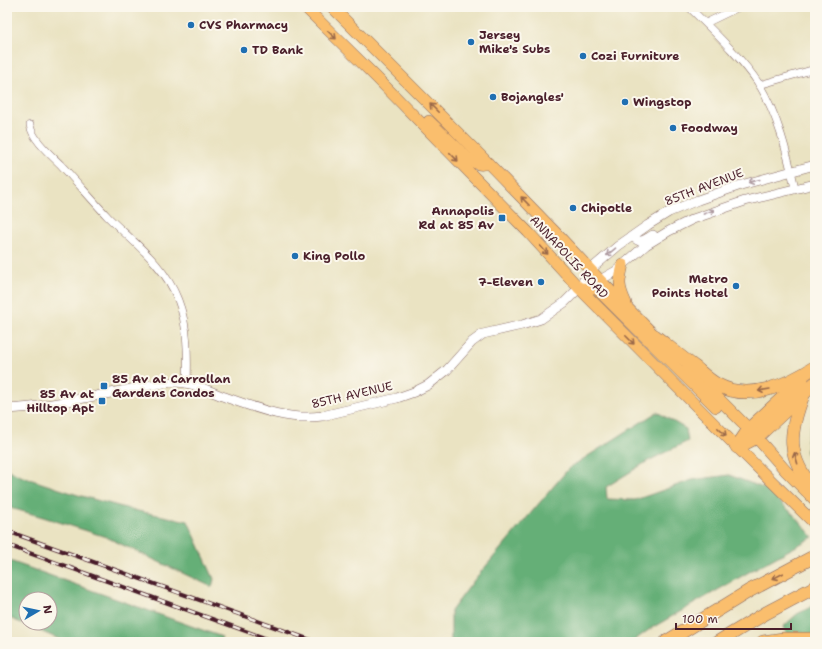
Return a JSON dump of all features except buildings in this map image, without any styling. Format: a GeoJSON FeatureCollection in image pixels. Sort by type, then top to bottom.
{"type":"FeatureCollection","features":[{"type":"Feature","properties":{"kind":"highway"},"geometry":{"type":"LineString","coordinates":[[655,336],[718,385],[736,391],[744,392],[768,390],[782,385],[814,368]]}},
{"type":"Feature","properties":{"kind":"highway"},"geometry":{"type":"LineString","coordinates":[[753,433],[814,368]]}},
{"type":"Feature","properties":{"kind":"highway"},"geometry":{"type":"LineString","coordinates":[[737,447],[815,383]]}},
{"type":"Feature","properties":{"kind":"highway"},"geometry":{"type":"LineString","coordinates":[[804,393],[794,422],[793,446],[796,461],[802,473],[815,491]]}},
{"type":"Feature","properties":{"kind":"highway"},"geometry":{"type":"LineString","coordinates":[[666,642],[749,591],[814,556]]}},
{"type":"Feature","properties":{"kind":"highway"},"geometry":{"type":"LineString","coordinates":[[718,642],[766,613],[815,587]]}},
{"type":"Feature","properties":{"kind":"highway"},"geometry":{"type":"LineString","coordinates":[[764,642],[783,639],[815,639]]}},
{"type":"Feature","properties":{"kind":"main road","name":"ANNAPOLIS ROAD"},"geometry":{"type":"LineString","coordinates":[[305,7],[528,232],[579,288],[815,524]]}},
{"type":"Feature","properties":{"kind":"main road","name":"ANNAPOLIS ROAD"},"geometry":{"type":"LineString","coordinates":[[333,8],[488,163],[628,309],[753,433],[786,471],[815,500]]}},
{"type":"Feature","properties":{"kind":"main road"},"geometry":{"type":"LineString","coordinates":[[390,92],[411,104],[469,159],[476,164],[482,165],[488,163]]}},
{"type":"Feature","properties":{"kind":"main road"},"geometry":{"type":"LineString","coordinates":[[623,265],[619,282],[621,293],[628,309]]}},
{"type":"Feature","properties":{"kind":"main road"},"geometry":{"type":"LineString","coordinates":[[579,288],[597,289],[650,343],[721,411],[732,412]]}},
{"type":"Feature","properties":{"kind":"street"},"geometry":{"type":"LineString","coordinates":[[689,7],[706,23],[741,62],[759,85],[780,129],[796,188]]}},
{"type":"Feature","properties":{"kind":"street"},"geometry":{"type":"LineString","coordinates":[[706,23],[739,7]]}},
{"type":"Feature","properties":{"kind":"street"},"geometry":{"type":"LineString","coordinates":[[759,85],[815,69]]}},
{"type":"Feature","properties":{"kind":"street"},"geometry":{"type":"LineString","coordinates":[[30,125],[31,132],[44,148],[157,265],[168,280],[179,300],[184,322],[187,347],[187,384]]}},
{"type":"Feature","properties":{"kind":"street","name":"85TH AVENUE"},"geometry":{"type":"LineString","coordinates":[[7,409],[34,407],[176,382],[198,386],[224,397],[268,412],[288,416],[311,417],[370,404],[414,392],[428,385],[447,370],[477,338],[483,334],[541,319],[564,303],[579,288],[590,270],[618,246],[660,217],[698,200],[741,185],[815,165]]}},
{"type":"Feature","properties":{"kind":"street","name":"85TH AVENUE"},"geometry":{"type":"LineString","coordinates":[[579,288],[600,280],[616,271],[646,245],[673,228],[705,213],[815,184]]}},
{"type":"Feature","properties":{"kind":"street"},"geometry":{"type":"LineString","coordinates":[[633,236],[640,242],[673,228]]}},
{"type":"Feature","properties":{"kind":"green space"},"geometry":{"type":"Polygon","coordinates":[[[657,412],[686,429],[688,441],[648,461],[606,487],[607,499],[635,500],[692,480],[729,475],[766,489],[795,516],[813,537],[650,629],[632,642],[451,642],[451,611],[475,579],[569,468],[657,412]]]}},
{"type":"Feature","properties":{"kind":"green space"},"geometry":{"type":"Polygon","coordinates":[[[815,415],[815,474],[808,458],[807,444],[809,431],[815,415]]]}},
{"type":"Feature","properties":{"kind":"green space"},"geometry":{"type":"Polygon","coordinates":[[[7,469],[20,476],[78,495],[133,510],[188,521],[214,579],[212,587],[106,537],[7,507],[7,469]]]}},
{"type":"Feature","properties":{"kind":"green space"},"geometry":{"type":"Polygon","coordinates":[[[7,560],[222,637],[220,642],[66,642],[40,631],[58,631],[58,591],[18,591],[18,622],[7,617],[7,560]]]}},
{"type":"Feature","properties":{"kind":"green space"},"geometry":{"type":"Polygon","coordinates":[[[815,605],[815,635],[786,633],[783,627],[797,614],[815,605]]]}},
{"type":"Feature","properties":{"kind":"railway"},"geometry":{"type":"LineString","coordinates":[[7,531],[316,642]]}},
{"type":"Feature","properties":{"kind":"railway"},"geometry":{"type":"LineString","coordinates":[[7,545],[276,642]]}},
{"type":"Feature","properties":{"kind":"place","name":"CVS Pharmacy"},"geometry":{"type":"Point","coordinates":[191,25]}},
{"type":"Feature","properties":{"kind":"place","name":"Jersey Mike's Subs"},"geometry":{"type":"Point","coordinates":[471,42]}},
{"type":"Feature","properties":{"kind":"place","name":"TD Bank"},"geometry":{"type":"Point","coordinates":[244,50]}},
{"type":"Feature","properties":{"kind":"place","name":"Cozi Furniture"},"geometry":{"type":"Point","coordinates":[583,56]}},
{"type":"Feature","properties":{"kind":"place","name":"Bojangles'"},"geometry":{"type":"Point","coordinates":[493,97]}},
{"type":"Feature","properties":{"kind":"place","name":"Wingstop"},"geometry":{"type":"Point","coordinates":[625,102]}},
{"type":"Feature","properties":{"kind":"place","name":"Foodway"},"geometry":{"type":"Point","coordinates":[673,128]}},
{"type":"Feature","properties":{"kind":"place","name":"Chipotle"},"geometry":{"type":"Point","coordinates":[573,208]}},
{"type":"Feature","properties":{"kind":"place","name":"Annapolis Rd at 85 Av"},"geometry":{"type":"Point","coordinates":[502,218]}},
{"type":"Feature","properties":{"kind":"place","name":"King Pollo"},"geometry":{"type":"Point","coordinates":[295,256]}},
{"type":"Feature","properties":{"kind":"place","name":"7-Eleven"},"geometry":{"type":"Point","coordinates":[541,282]}},
{"type":"Feature","properties":{"kind":"place","name":"Metro Points Hotel"},"geometry":{"type":"Point","coordinates":[736,286]}},
{"type":"Feature","properties":{"kind":"place","name":"85 Av at Carrollan Gardens Condos"},"geometry":{"type":"Point","coordinates":[104,386]}},
{"type":"Feature","properties":{"kind":"place","name":"85 Av at Hilltop Apt"},"geometry":{"type":"Point","coordinates":[102,401]}}]}
